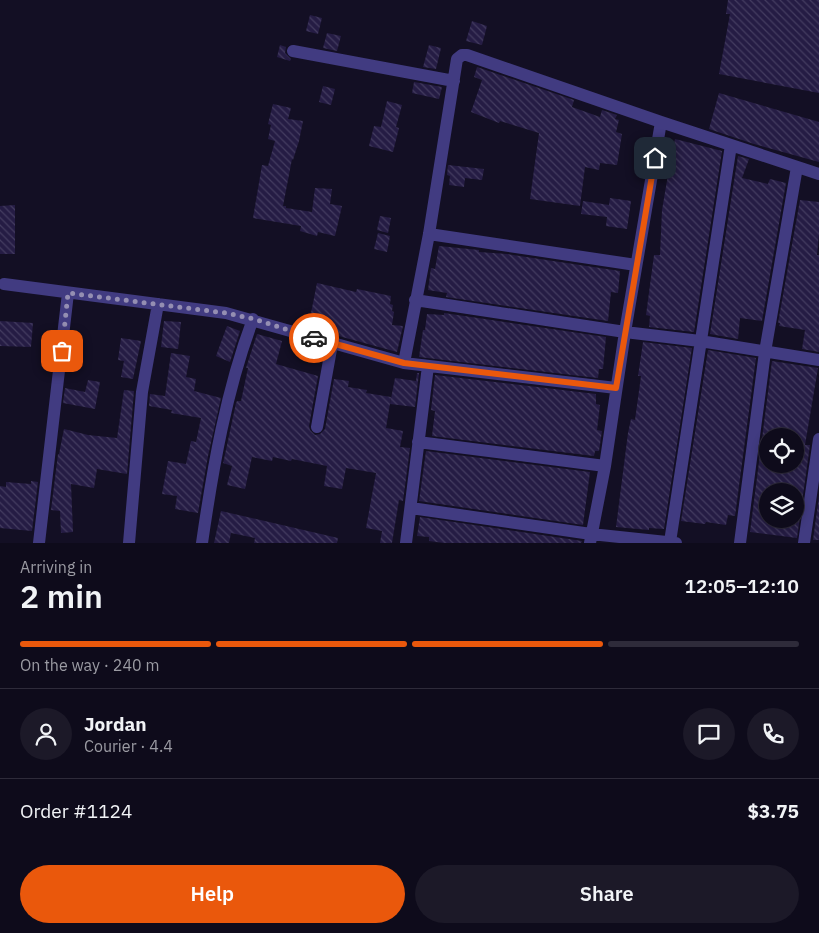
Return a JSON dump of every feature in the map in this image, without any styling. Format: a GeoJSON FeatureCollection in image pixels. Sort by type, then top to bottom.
{"type":"FeatureCollection","features":[{"type":"Feature","properties":{"kind":"street"},"geometry":{"type":"LineString","coordinates":[[293,51],[454,81]]}},
{"type":"Feature","properties":{"kind":"street"},"geometry":{"type":"LineString","coordinates":[[404,363],[429,234],[457,59],[462,55],[467,55],[819,174]]}},
{"type":"Feature","properties":{"kind":"street"},"geometry":{"type":"LineString","coordinates":[[591,538],[605,466],[625,332],[661,122]]}},
{"type":"Feature","properties":{"kind":"street"},"geometry":{"type":"LineString","coordinates":[[411,508],[591,538],[673,543],[700,341],[731,145]]}},
{"type":"Feature","properties":{"kind":"street"},"geometry":{"type":"LineString","coordinates":[[740,543],[765,352],[796,167]]}},
{"type":"Feature","properties":{"kind":"street"},"geometry":{"type":"LineString","coordinates":[[429,234],[636,265]]}},
{"type":"Feature","properties":{"kind":"street"},"geometry":{"type":"LineString","coordinates":[[4,284],[226,313],[254,319],[332,344],[404,363],[616,388]]}},
{"type":"Feature","properties":{"kind":"street"},"geometry":{"type":"LineString","coordinates":[[39,543],[68,293]]}},
{"type":"Feature","properties":{"kind":"street"},"geometry":{"type":"LineString","coordinates":[[415,300],[819,360]]}},
{"type":"Feature","properties":{"kind":"street"},"geometry":{"type":"LineString","coordinates":[[129,543],[142,392],[158,304]]}},
{"type":"Feature","properties":{"kind":"street"},"geometry":{"type":"LineString","coordinates":[[202,543],[223,421],[242,348],[254,319]]}},
{"type":"Feature","properties":{"kind":"street"},"geometry":{"type":"LineString","coordinates":[[317,427],[332,344]]}},
{"type":"Feature","properties":{"kind":"street"},"geometry":{"type":"LineString","coordinates":[[406,543],[428,366]]}},
{"type":"Feature","properties":{"kind":"street"},"geometry":{"type":"LineString","coordinates":[[804,543],[819,439]]}},
{"type":"Feature","properties":{"kind":"street"},"geometry":{"type":"LineString","coordinates":[[418,442],[605,466]]}},
{"type":"Feature","properties":{"kind":"building"},"geometry":{"type":"Polygon","coordinates":[[[728,0],[819,0],[819,93],[719,74],[730,14],[726,14],[728,0]]]}},
{"type":"Feature","properties":{"kind":"building"},"geometry":{"type":"Polygon","coordinates":[[[310,15],[322,18],[318,34],[306,31],[310,15]]]}},
{"type":"Feature","properties":{"kind":"building"},"geometry":{"type":"Polygon","coordinates":[[[472,21],[487,26],[482,45],[466,41],[472,21]]]}},
{"type":"Feature","properties":{"kind":"building"},"geometry":{"type":"Polygon","coordinates":[[[327,33],[341,36],[337,51],[323,48],[327,33]]]}},
{"type":"Feature","properties":{"kind":"building"},"geometry":{"type":"Polygon","coordinates":[[[280,45],[286,47],[285,53],[291,59],[290,61],[277,57],[280,45]]]}},
{"type":"Feature","properties":{"kind":"building"},"geometry":{"type":"Polygon","coordinates":[[[429,45],[441,48],[436,69],[423,67],[429,45]]]}},
{"type":"Feature","properties":{"kind":"building"},"geometry":{"type":"Polygon","coordinates":[[[477,67],[574,100],[572,107],[600,117],[602,110],[617,115],[615,119],[619,120],[616,132],[622,134],[617,165],[600,163],[599,170],[585,167],[580,206],[530,199],[539,133],[500,121],[499,123],[471,112],[482,80],[474,77],[477,67]]]}},
{"type":"Feature","properties":{"kind":"building"},"geometry":{"type":"Polygon","coordinates":[[[414,82],[442,87],[439,99],[412,93],[414,82]]]}},
{"type":"Feature","properties":{"kind":"building"},"geometry":{"type":"Polygon","coordinates":[[[323,86],[335,89],[331,105],[319,102],[323,86]]]}},
{"type":"Feature","properties":{"kind":"building"},"geometry":{"type":"Polygon","coordinates":[[[719,93],[819,122],[819,162],[709,129],[719,93]]]}},
{"type":"Feature","properties":{"kind":"building"},"geometry":{"type":"Polygon","coordinates":[[[387,101],[402,105],[396,127],[399,128],[393,152],[369,146],[374,126],[381,127],[387,101]]]}},
{"type":"Feature","properties":{"kind":"building"},"geometry":{"type":"Polygon","coordinates":[[[273,104],[291,108],[288,119],[303,121],[299,141],[292,159],[283,206],[312,212],[315,188],[332,189],[330,204],[342,206],[335,236],[318,232],[317,236],[300,231],[301,226],[253,218],[262,165],[268,166],[275,141],[268,139],[271,125],[268,124],[273,104]]]}},
{"type":"Feature","properties":{"kind":"building"},"geometry":{"type":"Polygon","coordinates":[[[675,139],[722,151],[694,332],[649,327],[650,316],[646,315],[654,255],[660,255],[662,210],[675,139]]]}},
{"type":"Feature","properties":{"kind":"building"},"geometry":{"type":"Polygon","coordinates":[[[738,156],[749,159],[742,178],[768,184],[770,179],[786,183],[762,321],[740,318],[738,339],[710,334],[738,156]]]}},
{"type":"Feature","properties":{"kind":"building"},"geometry":{"type":"Polygon","coordinates":[[[448,165],[484,169],[482,180],[465,178],[464,187],[449,185],[448,165]]]}},
{"type":"Feature","properties":{"kind":"building"},"geometry":{"type":"Polygon","coordinates":[[[610,198],[631,201],[627,229],[606,226],[607,217],[581,214],[583,201],[609,205],[610,198]]]}},
{"type":"Feature","properties":{"kind":"building"},"geometry":{"type":"Polygon","coordinates":[[[800,200],[819,202],[817,255],[819,255],[819,352],[802,349],[805,330],[779,326],[780,323],[778,323],[800,200]]]}},
{"type":"Feature","properties":{"kind":"building"},"geometry":{"type":"Polygon","coordinates":[[[15,205],[15,254],[0,254],[0,206],[15,205]]]}},
{"type":"Feature","properties":{"kind":"building"},"geometry":{"type":"Polygon","coordinates":[[[380,216],[391,218],[388,233],[377,230],[380,216]]]}},
{"type":"Feature","properties":{"kind":"building"},"geometry":{"type":"Polygon","coordinates":[[[378,233],[390,236],[387,252],[374,249],[378,233]]]}},
{"type":"Feature","properties":{"kind":"building"},"geometry":{"type":"Polygon","coordinates":[[[439,246],[479,250],[479,252],[507,254],[620,271],[618,293],[611,292],[608,321],[446,297],[447,293],[428,290],[431,268],[435,269],[439,246]]]}},
{"type":"Feature","properties":{"kind":"building"},"geometry":{"type":"Polygon","coordinates":[[[317,283],[356,292],[357,289],[391,296],[390,304],[393,305],[392,311],[394,312],[392,325],[403,326],[397,352],[295,324],[298,318],[309,323],[317,283]]]}},
{"type":"Feature","properties":{"kind":"building"},"geometry":{"type":"Polygon","coordinates":[[[444,313],[606,337],[603,369],[599,369],[598,378],[419,357],[427,314],[444,315],[444,313]]]}},
{"type":"Feature","properties":{"kind":"building"},"geometry":{"type":"Polygon","coordinates":[[[0,321],[33,323],[31,347],[0,346],[0,321]]]}},
{"type":"Feature","properties":{"kind":"building"},"geometry":{"type":"Polygon","coordinates":[[[164,321],[181,322],[178,349],[161,347],[164,321]]]}},
{"type":"Feature","properties":{"kind":"building"},"geometry":{"type":"Polygon","coordinates":[[[227,326],[240,331],[230,362],[216,356],[227,326]]]}},
{"type":"Feature","properties":{"kind":"building"},"geometry":{"type":"Polygon","coordinates":[[[257,334],[282,341],[276,364],[318,376],[309,426],[315,435],[320,434],[325,429],[334,379],[349,381],[348,387],[367,390],[366,393],[391,397],[386,428],[403,431],[400,447],[410,448],[403,501],[399,500],[392,543],[380,543],[382,531],[366,528],[376,473],[346,468],[342,489],[324,486],[327,466],[292,459],[291,461],[273,457],[272,461],[252,457],[245,489],[227,485],[232,466],[223,463],[236,403],[241,401],[248,368],[246,368],[257,334]]]}},
{"type":"Feature","properties":{"kind":"building"},"geometry":{"type":"Polygon","coordinates":[[[121,338],[141,341],[133,379],[121,377],[124,361],[118,360],[121,338]]]}},
{"type":"Feature","properties":{"kind":"building"},"geometry":{"type":"Polygon","coordinates":[[[643,342],[692,348],[664,529],[649,528],[649,530],[616,527],[628,433],[631,419],[635,420],[641,376],[638,376],[643,342]]]}},
{"type":"Feature","properties":{"kind":"building"},"geometry":{"type":"Polygon","coordinates":[[[708,350],[756,358],[735,516],[728,515],[726,525],[681,521],[708,350]]]}},
{"type":"Feature","properties":{"kind":"building"},"geometry":{"type":"Polygon","coordinates":[[[171,353],[190,356],[186,377],[196,379],[194,391],[221,398],[198,513],[175,509],[177,496],[162,494],[168,461],[186,464],[191,441],[196,442],[201,418],[171,413],[172,410],[149,406],[150,394],[165,396],[171,353]]]}},
{"type":"Feature","properties":{"kind":"building"},"geometry":{"type":"Polygon","coordinates":[[[772,361],[818,368],[805,445],[810,445],[804,488],[804,483],[759,483],[759,528],[798,528],[797,538],[750,532],[759,462],[759,473],[804,473],[804,428],[763,428],[772,361]]]}},
{"type":"Feature","properties":{"kind":"building"},"geometry":{"type":"Polygon","coordinates":[[[417,373],[419,373],[415,407],[390,404],[395,378],[416,381],[417,373]]]}},
{"type":"Feature","properties":{"kind":"building"},"geometry":{"type":"Polygon","coordinates":[[[435,375],[596,394],[596,404],[600,405],[597,430],[602,431],[599,451],[595,451],[594,456],[432,436],[435,411],[431,410],[435,375]]]}},
{"type":"Feature","properties":{"kind":"building"},"geometry":{"type":"Polygon","coordinates":[[[88,380],[100,382],[95,409],[63,403],[65,388],[85,392],[88,380]]]}},
{"type":"Feature","properties":{"kind":"building"},"geometry":{"type":"Polygon","coordinates":[[[124,390],[134,391],[127,474],[97,469],[94,488],[71,484],[73,532],[61,533],[60,511],[51,510],[58,454],[64,429],[88,435],[117,438],[124,390]]]}},
{"type":"Feature","properties":{"kind":"building"},"geometry":{"type":"Polygon","coordinates":[[[426,451],[590,472],[583,525],[419,501],[426,451]]]}},
{"type":"Feature","properties":{"kind":"building"},"geometry":{"type":"Polygon","coordinates":[[[31,481],[38,482],[32,531],[0,528],[0,486],[6,487],[6,482],[31,484],[31,481]]]}},
{"type":"Feature","properties":{"kind":"building"},"geometry":{"type":"Polygon","coordinates":[[[819,496],[819,540],[813,540],[819,496]]]}},
{"type":"Feature","properties":{"kind":"building"},"geometry":{"type":"Polygon","coordinates":[[[221,511],[338,538],[337,543],[254,543],[255,538],[231,533],[229,543],[214,543],[221,511]]]}},
{"type":"Feature","properties":{"kind":"building"},"geometry":{"type":"Polygon","coordinates":[[[420,517],[582,541],[581,543],[444,543],[429,541],[429,537],[417,536],[420,517]]]}},
{"type":"Feature","properties":{"kind":"way so far"},"geometry":{"type":"LineString","coordinates":[[62,351],[68,293],[226,313],[254,319],[314,338]]}},
{"type":"Feature","properties":{"kind":"route"},"geometry":{"type":"LineString","coordinates":[[314,338],[404,363],[616,388],[655,158]]}}]}
